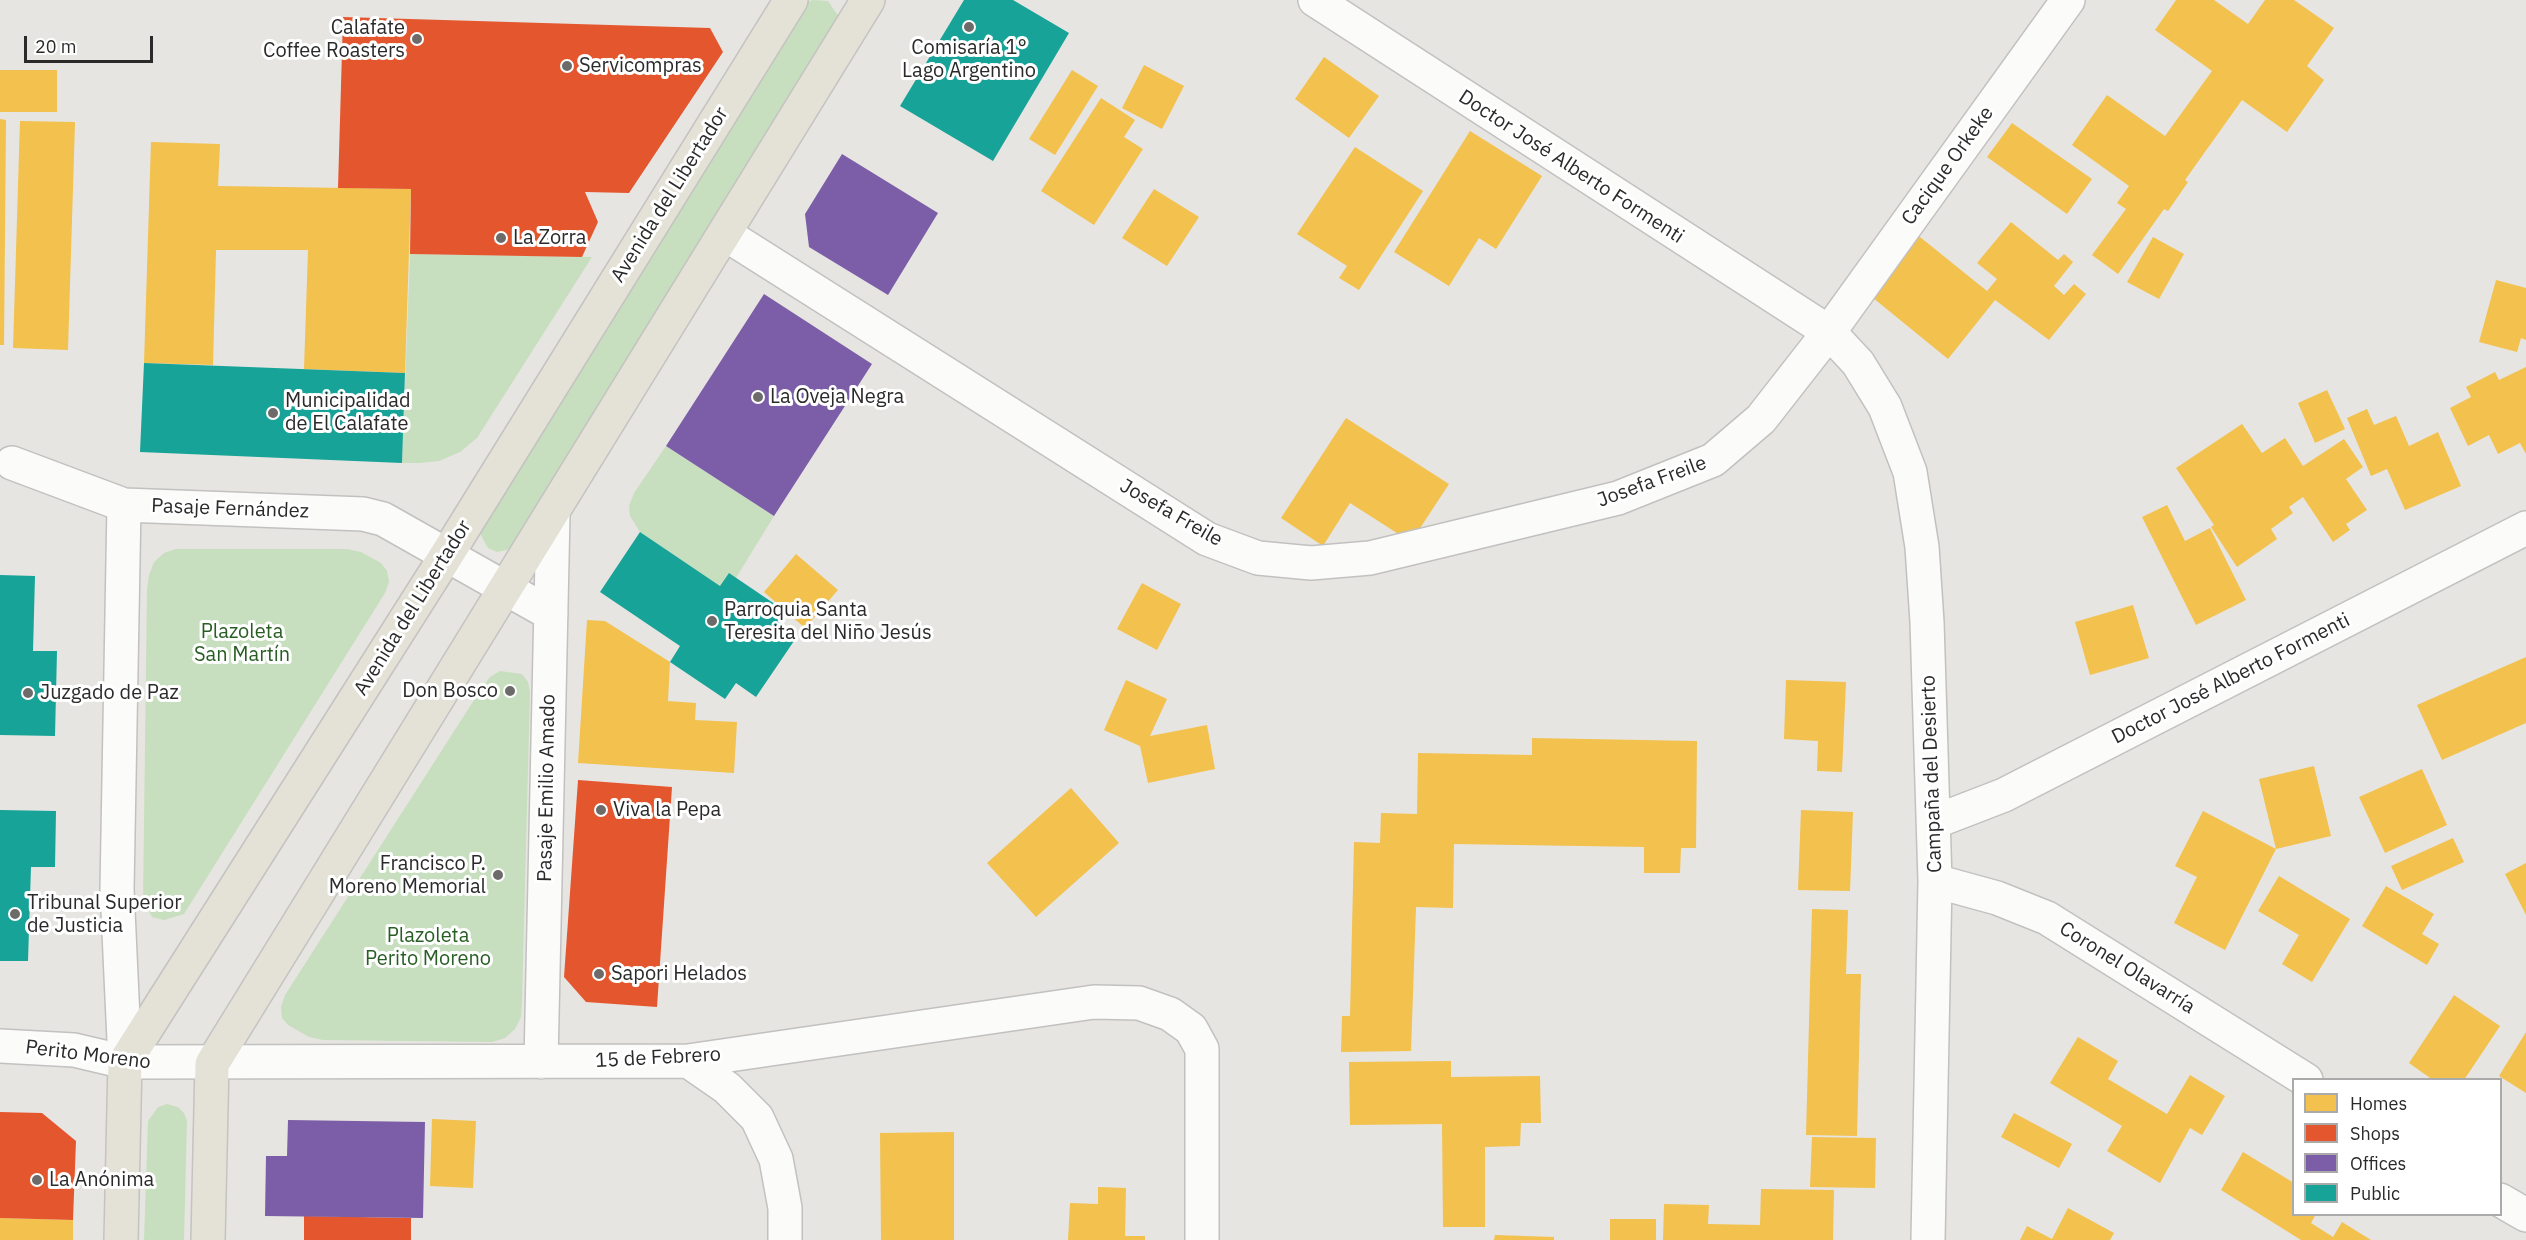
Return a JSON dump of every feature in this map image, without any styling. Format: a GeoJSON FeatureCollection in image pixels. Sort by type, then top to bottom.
{"type":"FeatureCollection","features":[{"type":"Feature","properties":{"kind":"main road","name":"Avenida del Libertador"},"geometry":{"type":"LineString","coordinates":[[125,1062],[446,556],[791,0]]}},
{"type":"Feature","properties":{"kind":"main road"},"geometry":{"type":"LineString","coordinates":[[208,1240],[212,1064],[507,589],[868,0]]}},
{"type":"Feature","properties":{"kind":"main road"},"geometry":{"type":"LineString","coordinates":[[121,1240],[125,1062]]}},
{"type":"Feature","properties":{"kind":"street","name":"Doctor José Alberto Formenti"},"geometry":{"type":"LineString","coordinates":[[1315,0],[1829,332]]}},
{"type":"Feature","properties":{"kind":"street","name":"Cacique Orkeke"},"geometry":{"type":"LineString","coordinates":[[1829,332],[2068,0]]}},
{"type":"Feature","properties":{"kind":"street","name":"Josefa Freile"},"geometry":{"type":"LineString","coordinates":[[725,234],[1207,539],[1258,558],[1311,563],[1370,558],[1618,498],[1713,460],[1761,419],[1829,332]]}},
{"type":"Feature","properties":{"kind":"street","name":"Campaña del Desierto"},"geometry":{"type":"LineString","coordinates":[[1829,332],[1858,363],[1885,407],[1910,472],[1923,558],[1935,881],[1928,1240]]}},
{"type":"Feature","properties":{"kind":"street","name":"Pasaje Fernández"},"geometry":{"type":"LineString","coordinates":[[12,463],[124,505],[363,514],[392,523],[446,556],[551,614]]}},
{"type":"Feature","properties":{"kind":"street"},"geometry":{"type":"LineString","coordinates":[[124,505],[117,889],[125,1062]]}},
{"type":"Feature","properties":{"kind":"street","name":"Pasaje Emilio Amado"},"geometry":{"type":"LineString","coordinates":[[540,1062],[553,514]]}},
{"type":"Feature","properties":{"kind":"street","name":"Doctor José Alberto Formenti"},"geometry":{"type":"LineString","coordinates":[[1934,822],[2004,795],[2526,528]]}},
{"type":"Feature","properties":{"kind":"street","name":"Coronel Olavarría"},"geometry":{"type":"LineString","coordinates":[[1935,881],[1997,898],[2047,918],[2303,1078]]}},
{"type":"Feature","properties":{"kind":"street","name":"15 de Febrero"},"geometry":{"type":"LineString","coordinates":[[212,1064],[688,1061],[1094,1002],[1139,1003],[1170,1014],[1191,1029],[1202,1049],[1202,1240]]}},
{"type":"Feature","properties":{"kind":"street","name":"Perito Moreno"},"geometry":{"type":"LineString","coordinates":[[0,1046],[74,1050],[125,1062],[212,1064]]}},
{"type":"Feature","properties":{"kind":"street"},"geometry":{"type":"LineString","coordinates":[[688,1061],[727,1088],[757,1118],[776,1159],[785,1208],[785,1240]]}},
{"type":"Feature","properties":{"kind":"street"},"geometry":{"type":"LineString","coordinates":[[2502,1201],[2526,1215]]}},
{"type":"Feature","properties":{"kind":"green space"},"geometry":{"type":"Polygon","coordinates":[[[812,0],[828,1],[839,17],[514,543],[507,550],[497,552],[488,548],[479,532],[803,5],[812,0]]]}},
{"type":"Feature","properties":{"kind":"green space"},"geometry":{"type":"Polygon","coordinates":[[[410,254],[592,257],[477,438],[460,452],[439,461],[420,463],[402,463],[410,254]]]}},
{"type":"Feature","properties":{"kind":"green space"},"geometry":{"type":"Polygon","coordinates":[[[666,446],[774,516],[736,578],[720,586],[640,532],[630,516],[629,506],[634,493],[666,446]]]}},
{"type":"Feature","properties":{"kind":"green space","name":"Plazoleta San Martín"},"geometry":{"type":"Polygon","coordinates":[[[176,549],[347,549],[361,552],[381,563],[387,571],[389,582],[385,593],[184,914],[164,920],[152,917],[143,900],[147,590],[154,562],[164,553],[176,549]]]}},
{"type":"Feature","properties":{"kind":"green space","name":"Plazoleta Perito Moreno"},"geometry":{"type":"Polygon","coordinates":[[[500,671],[522,674],[528,682],[530,692],[522,1002],[521,1017],[515,1029],[505,1038],[492,1042],[323,1040],[309,1037],[288,1025],[282,1018],[281,1007],[285,995],[483,686],[490,677],[500,671]]]}},
{"type":"Feature","properties":{"kind":"green space"},"geometry":{"type":"Polygon","coordinates":[[[167,1104],[178,1107],[184,1113],[187,1121],[184,1240],[144,1240],[148,1121],[158,1107],[167,1104]]]}},
{"type":"Feature","properties":{"kind":"building: Homes"},"geometry":{"type":"Polygon","coordinates":[[[2176,0],[2214,0],[2248,24],[2265,0],[2294,0],[2334,28],[2307,66],[2324,80],[2287,132],[2242,100],[2185,180],[2188,182],[2168,211],[2164,209],[2118,274],[2092,255],[2126,209],[2117,203],[2129,186],[2072,145],[2107,95],[2165,136],[2212,71],[2155,30],[2176,0]]]}},
{"type":"Feature","properties":{"kind":"building: Homes"},"geometry":{"type":"Polygon","coordinates":[[[1324,57],[1379,96],[1349,138],[1295,99],[1324,57]]]}},
{"type":"Feature","properties":{"kind":"building: Homes"},"geometry":{"type":"Polygon","coordinates":[[[1144,65],[1184,86],[1162,129],[1122,108],[1144,65]]]}},
{"type":"Feature","properties":{"kind":"building: Homes"},"geometry":{"type":"Polygon","coordinates":[[[0,70],[57,70],[57,112],[0,112],[0,70]]]}},
{"type":"Feature","properties":{"kind":"building: Homes"},"geometry":{"type":"Polygon","coordinates":[[[1072,70],[1098,86],[1055,155],[1029,139],[1072,70]]]}},
{"type":"Feature","properties":{"kind":"building: Homes"},"geometry":{"type":"Polygon","coordinates":[[[1101,98],[1135,120],[1124,137],[1143,149],[1094,225],[1041,191],[1101,98]]]}},
{"type":"Feature","properties":{"kind":"building: Homes"},"geometry":{"type":"Polygon","coordinates":[[[0,119],[6,120],[4,345],[0,345],[0,119]]]}},
{"type":"Feature","properties":{"kind":"building: Homes"},"geometry":{"type":"Polygon","coordinates":[[[20,121],[75,122],[68,350],[13,348],[20,121]]]}},
{"type":"Feature","properties":{"kind":"building: Homes"},"geometry":{"type":"Polygon","coordinates":[[[2012,123],[2092,179],[2067,214],[1987,157],[2012,123]]]}},
{"type":"Feature","properties":{"kind":"building: Homes"},"geometry":{"type":"Polygon","coordinates":[[[1470,131],[1542,176],[1496,249],[1479,238],[1449,286],[1394,252],[1470,131]]]}},
{"type":"Feature","properties":{"kind":"building: Homes"},"geometry":{"type":"Polygon","coordinates":[[[151,142],[220,144],[218,186],[411,189],[405,373],[304,369],[308,250],[216,250],[213,365],[144,363],[151,142]]]}},
{"type":"Feature","properties":{"kind":"building: Homes"},"geometry":{"type":"Polygon","coordinates":[[[1355,147],[1423,191],[1359,290],[1339,278],[1347,266],[1297,234],[1355,147]]]}},
{"type":"Feature","properties":{"kind":"building: Homes"},"geometry":{"type":"Polygon","coordinates":[[[1154,189],[1199,217],[1167,266],[1122,238],[1154,189]]]}},
{"type":"Feature","properties":{"kind":"building: Homes"},"geometry":{"type":"Polygon","coordinates":[[[2011,222],[2058,260],[2064,254],[2073,262],[2054,286],[2064,295],[2074,284],[2086,294],[2049,340],[1995,300],[1948,359],[1867,293],[1915,233],[1987,291],[1997,279],[1977,263],[2011,222]]]}},
{"type":"Feature","properties":{"kind":"building: Homes"},"geometry":{"type":"Polygon","coordinates":[[[2153,237],[2184,254],[2159,299],[2127,282],[2153,237]]]}},
{"type":"Feature","properties":{"kind":"building: Homes"},"geometry":{"type":"Polygon","coordinates":[[[2496,280],[2526,288],[2526,340],[2521,338],[2517,352],[2479,342],[2496,280]]]}},
{"type":"Feature","properties":{"kind":"building: Homes"},"geometry":{"type":"Polygon","coordinates":[[[2526,367],[2526,454],[2520,443],[2498,454],[2489,435],[2468,446],[2450,408],[2471,397],[2466,387],[2495,372],[2499,380],[2526,367]]]}},
{"type":"Feature","properties":{"kind":"building: Homes"},"geometry":{"type":"Polygon","coordinates":[[[2327,390],[2345,429],[2315,443],[2298,403],[2327,390]]]}},
{"type":"Feature","properties":{"kind":"building: Homes"},"geometry":{"type":"Polygon","coordinates":[[[2367,409],[2374,425],[2396,416],[2409,446],[2438,432],[2461,486],[2405,510],[2387,469],[2371,476],[2347,418],[2367,409]]]}},
{"type":"Feature","properties":{"kind":"building: Homes"},"geometry":{"type":"Polygon","coordinates":[[[1346,418],[1449,484],[1411,542],[1350,503],[1323,546],[1281,518],[1346,418]]]}},
{"type":"Feature","properties":{"kind":"building: Homes"},"geometry":{"type":"Polygon","coordinates":[[[2242,424],[2262,453],[2285,438],[2303,466],[2344,439],[2363,467],[2346,479],[2367,510],[2346,524],[2350,530],[2333,542],[2303,497],[2289,507],[2293,513],[2271,529],[2277,539],[2237,567],[2211,527],[2214,525],[2176,468],[2242,424]]]}},
{"type":"Feature","properties":{"kind":"building: Homes"},"geometry":{"type":"Polygon","coordinates":[[[2167,505],[2185,541],[2210,528],[2246,600],[2196,625],[2142,517],[2167,505]]]}},
{"type":"Feature","properties":{"kind":"building: Homes"},"geometry":{"type":"Polygon","coordinates":[[[796,554],[838,590],[805,628],[764,592],[796,554]]]}},
{"type":"Feature","properties":{"kind":"building: Homes"},"geometry":{"type":"Polygon","coordinates":[[[1142,583],[1181,604],[1157,650],[1117,629],[1142,583]]]}},
{"type":"Feature","properties":{"kind":"building: Homes"},"geometry":{"type":"Polygon","coordinates":[[[2133,605],[2149,658],[2090,675],[2075,622],[2133,605]]]}},
{"type":"Feature","properties":{"kind":"building: Homes"},"geometry":{"type":"Polygon","coordinates":[[[587,620],[605,621],[670,662],[668,701],[696,703],[695,720],[737,722],[734,773],[578,763],[587,620]]]}},
{"type":"Feature","properties":{"kind":"building: Homes"},"geometry":{"type":"Polygon","coordinates":[[[2526,657],[2526,723],[2442,760],[2417,705],[2526,657]]]}},
{"type":"Feature","properties":{"kind":"building: Homes"},"geometry":{"type":"Polygon","coordinates":[[[1126,680],[1167,699],[1150,736],[1207,725],[1215,769],[1148,783],[1140,746],[1104,730],[1126,680]]]}},
{"type":"Feature","properties":{"kind":"building: Homes"},"geometry":{"type":"Polygon","coordinates":[[[1786,680],[1846,682],[1842,772],[1817,771],[1818,741],[1784,739],[1786,680]]]}},
{"type":"Feature","properties":{"kind":"building: Homes"},"geometry":{"type":"Polygon","coordinates":[[[1532,738],[1697,741],[1696,848],[1681,848],[1680,873],[1644,873],[1644,847],[1454,844],[1453,908],[1416,907],[1411,1051],[1341,1052],[1342,1016],[1350,1016],[1354,842],[1380,843],[1381,813],[1417,814],[1418,753],[1532,755],[1532,738]]]}},
{"type":"Feature","properties":{"kind":"building: Homes"},"geometry":{"type":"Polygon","coordinates":[[[2314,766],[2331,836],[2276,849],[2259,779],[2314,766]]]}},
{"type":"Feature","properties":{"kind":"building: Homes"},"geometry":{"type":"Polygon","coordinates":[[[2422,769],[2447,825],[2385,853],[2359,797],[2422,769]]]}},
{"type":"Feature","properties":{"kind":"building: Homes"},"geometry":{"type":"Polygon","coordinates":[[[1071,788],[1119,843],[1036,917],[987,863],[1071,788]]]}},
{"type":"Feature","properties":{"kind":"building: Homes"},"geometry":{"type":"Polygon","coordinates":[[[1801,810],[1853,812],[1850,891],[1798,890],[1801,810]]]}},
{"type":"Feature","properties":{"kind":"building: Homes"},"geometry":{"type":"Polygon","coordinates":[[[2203,811],[2276,849],[2225,950],[2174,923],[2197,877],[2175,866],[2203,811]]]}},
{"type":"Feature","properties":{"kind":"building: Homes"},"geometry":{"type":"Polygon","coordinates":[[[2453,838],[2464,862],[2402,890],[2391,866],[2453,838]]]}},
{"type":"Feature","properties":{"kind":"building: Homes"},"geometry":{"type":"Polygon","coordinates":[[[2526,863],[2526,915],[2505,874],[2526,863]]]}},
{"type":"Feature","properties":{"kind":"building: Homes"},"geometry":{"type":"Polygon","coordinates":[[[2279,876],[2350,919],[2312,982],[2282,964],[2299,935],[2258,911],[2279,876]]]}},
{"type":"Feature","properties":{"kind":"building: Homes"},"geometry":{"type":"Polygon","coordinates":[[[2386,886],[2434,914],[2422,934],[2439,944],[2427,965],[2362,926],[2386,886]]]}},
{"type":"Feature","properties":{"kind":"building: Homes"},"geometry":{"type":"Polygon","coordinates":[[[1812,909],[1848,910],[1846,974],[1861,974],[1857,1136],[1806,1135],[1812,909]]]}},
{"type":"Feature","properties":{"kind":"building: Homes"},"geometry":{"type":"Polygon","coordinates":[[[2454,995],[2500,1026],[2465,1078],[2430,1078],[2409,1063],[2454,995]]]}},
{"type":"Feature","properties":{"kind":"building: Homes"},"geometry":{"type":"Polygon","coordinates":[[[2526,1032],[2526,1093],[2499,1076],[2526,1032]]]}},
{"type":"Feature","properties":{"kind":"building: Homes"},"geometry":{"type":"Polygon","coordinates":[[[2078,1037],[2118,1061],[2108,1079],[2167,1114],[2190,1075],[2225,1096],[2202,1135],[2190,1128],[2160,1183],[2107,1151],[2122,1126],[2050,1083],[2078,1037]]]}},
{"type":"Feature","properties":{"kind":"building: Homes"},"geometry":{"type":"Polygon","coordinates":[[[1451,1061],[1451,1077],[1540,1076],[1541,1123],[1521,1123],[1520,1146],[1485,1147],[1485,1227],[1443,1227],[1442,1124],[1350,1125],[1349,1062],[1451,1061]]]}},
{"type":"Feature","properties":{"kind":"building: Homes"},"geometry":{"type":"Polygon","coordinates":[[[2014,1113],[2072,1144],[2059,1168],[2001,1137],[2014,1113]]]}},
{"type":"Feature","properties":{"kind":"building: Homes"},"geometry":{"type":"Polygon","coordinates":[[[432,1119],[476,1121],[473,1188],[430,1186],[432,1119]]]}},
{"type":"Feature","properties":{"kind":"building: Homes"},"geometry":{"type":"Polygon","coordinates":[[[954,1132],[954,1240],[881,1240],[880,1133],[954,1132]]]}},
{"type":"Feature","properties":{"kind":"building: Homes"},"geometry":{"type":"Polygon","coordinates":[[[1812,1137],[1876,1138],[1875,1188],[1810,1187],[1812,1137]]]}},
{"type":"Feature","properties":{"kind":"building: Homes"},"geometry":{"type":"Polygon","coordinates":[[[2243,1152],[2292,1182],[2292,1216],[2315,1216],[2311,1223],[2333,1237],[2342,1222],[2371,1240],[2301,1240],[2221,1190],[2243,1152]]]}},
{"type":"Feature","properties":{"kind":"building: Homes"},"geometry":{"type":"Polygon","coordinates":[[[1098,1187],[1126,1188],[1125,1236],[1145,1236],[1145,1240],[1068,1240],[1070,1203],[1098,1204],[1098,1187]]]}},
{"type":"Feature","properties":{"kind":"building: Homes"},"geometry":{"type":"Polygon","coordinates":[[[1761,1189],[1834,1190],[1833,1240],[1663,1240],[1664,1204],[1709,1205],[1708,1224],[1760,1225],[1761,1189]]]}},
{"type":"Feature","properties":{"kind":"building: Homes"},"geometry":{"type":"Polygon","coordinates":[[[2068,1208],[2114,1233],[2110,1240],[2020,1240],[2027,1226],[2052,1239],[2068,1208]]]}},
{"type":"Feature","properties":{"kind":"building: Homes"},"geometry":{"type":"Polygon","coordinates":[[[0,1218],[73,1220],[73,1240],[0,1240],[0,1218]]]}},
{"type":"Feature","properties":{"kind":"building: Homes"},"geometry":{"type":"Polygon","coordinates":[[[1610,1219],[1656,1219],[1656,1240],[1610,1240],[1610,1219]]]}},
{"type":"Feature","properties":{"kind":"building: Homes"},"geometry":{"type":"Polygon","coordinates":[[[1495,1235],[1554,1237],[1554,1240],[1494,1240],[1495,1235]]]}},
{"type":"Feature","properties":{"kind":"building: Shops"},"geometry":{"type":"Polygon","coordinates":[[[343,17],[710,28],[723,52],[629,193],[585,192],[598,222],[582,257],[410,254],[411,189],[338,188],[343,17]]]}},
{"type":"Feature","properties":{"kind":"building: Shops"},"geometry":{"type":"Polygon","coordinates":[[[578,780],[672,787],[657,1007],[586,1002],[564,977],[578,780]]]}},
{"type":"Feature","properties":{"kind":"building: Shops","name":"La Anónima"},"geometry":{"type":"Polygon","coordinates":[[[0,1112],[42,1113],[76,1141],[73,1220],[0,1218],[0,1112]]]}},
{"type":"Feature","properties":{"kind":"building: Shops"},"geometry":{"type":"Polygon","coordinates":[[[304,1216],[411,1218],[411,1240],[304,1240],[304,1216]]]}},
{"type":"Feature","properties":{"kind":"building: Offices"},"geometry":{"type":"Polygon","coordinates":[[[842,154],[938,213],[888,295],[809,247],[805,214],[842,154]]]}},
{"type":"Feature","properties":{"kind":"building: Offices"},"geometry":{"type":"Polygon","coordinates":[[[764,294],[872,364],[774,516],[666,446],[764,294]]]}},
{"type":"Feature","properties":{"kind":"building: Offices"},"geometry":{"type":"Polygon","coordinates":[[[288,1120],[425,1122],[423,1218],[265,1216],[266,1156],[287,1156],[288,1120]]]}},
{"type":"Feature","properties":{"kind":"building: Public"},"geometry":{"type":"Polygon","coordinates":[[[964,0],[1013,0],[1069,33],[993,161],[900,106],[964,0]]]}},
{"type":"Feature","properties":{"kind":"building: Public","name":"Municipalidad de El Calafate"},"geometry":{"type":"Polygon","coordinates":[[[144,363],[405,373],[402,463],[140,452],[144,363]]]}},
{"type":"Feature","properties":{"kind":"building: Public","name":"Parroquia Santa Teresita del Niño Jesús"},"geometry":{"type":"Polygon","coordinates":[[[640,532],[720,586],[729,573],[788,613],[777,629],[794,641],[756,697],[736,683],[725,699],[670,662],[680,646],[600,592],[640,532]]]}},
{"type":"Feature","properties":{"kind":"building: Public","name":"Juzgado de Paz"},"geometry":{"type":"Polygon","coordinates":[[[0,575],[35,576],[33,651],[57,651],[55,736],[0,735],[0,575]]]}},
{"type":"Feature","properties":{"kind":"building: Public","name":"Tribunal Superior de Justicia"},"geometry":{"type":"Polygon","coordinates":[[[0,810],[56,811],[55,867],[31,867],[28,961],[0,961],[0,810]]]}},
{"type":"Feature","properties":{"kind":"place","name":"Comisaría 1° Lago Argentino"},"geometry":{"type":"Point","coordinates":[969,27]}},
{"type":"Feature","properties":{"kind":"place","name":"Calafate Coffee Roasters"},"geometry":{"type":"Point","coordinates":[417,39]}},
{"type":"Feature","properties":{"kind":"place","name":"Servicompras"},"geometry":{"type":"Point","coordinates":[567,66]}},
{"type":"Feature","properties":{"kind":"place","name":"La Zorra"},"geometry":{"type":"Point","coordinates":[501,238]}},
{"type":"Feature","properties":{"kind":"place","name":"La Oveja Negra"},"geometry":{"type":"Point","coordinates":[758,397]}},
{"type":"Feature","properties":{"kind":"place","name":"Municipalidad de El Calafate"},"geometry":{"type":"Point","coordinates":[273,413]}},
{"type":"Feature","properties":{"kind":"place","name":"Parroquia Santa Teresita del Niño Jesús"},"geometry":{"type":"Point","coordinates":[712,621]}},
{"type":"Feature","properties":{"kind":"place","name":"Don Bosco"},"geometry":{"type":"Point","coordinates":[510,691]}},
{"type":"Feature","properties":{"kind":"place","name":"Juzgado de Paz"},"geometry":{"type":"Point","coordinates":[28,693]}},
{"type":"Feature","properties":{"kind":"place","name":"Viva la Pepa"},"geometry":{"type":"Point","coordinates":[601,810]}},
{"type":"Feature","properties":{"kind":"place","name":"Francisco P. Moreno Memorial"},"geometry":{"type":"Point","coordinates":[498,875]}},
{"type":"Feature","properties":{"kind":"place","name":"Tribunal Superior de Justicia"},"geometry":{"type":"Point","coordinates":[15,914]}},
{"type":"Feature","properties":{"kind":"place","name":"Sapori Helados"},"geometry":{"type":"Point","coordinates":[599,974]}},
{"type":"Feature","properties":{"kind":"place","name":"La Anónima"},"geometry":{"type":"Point","coordinates":[37,1180]}}]}
